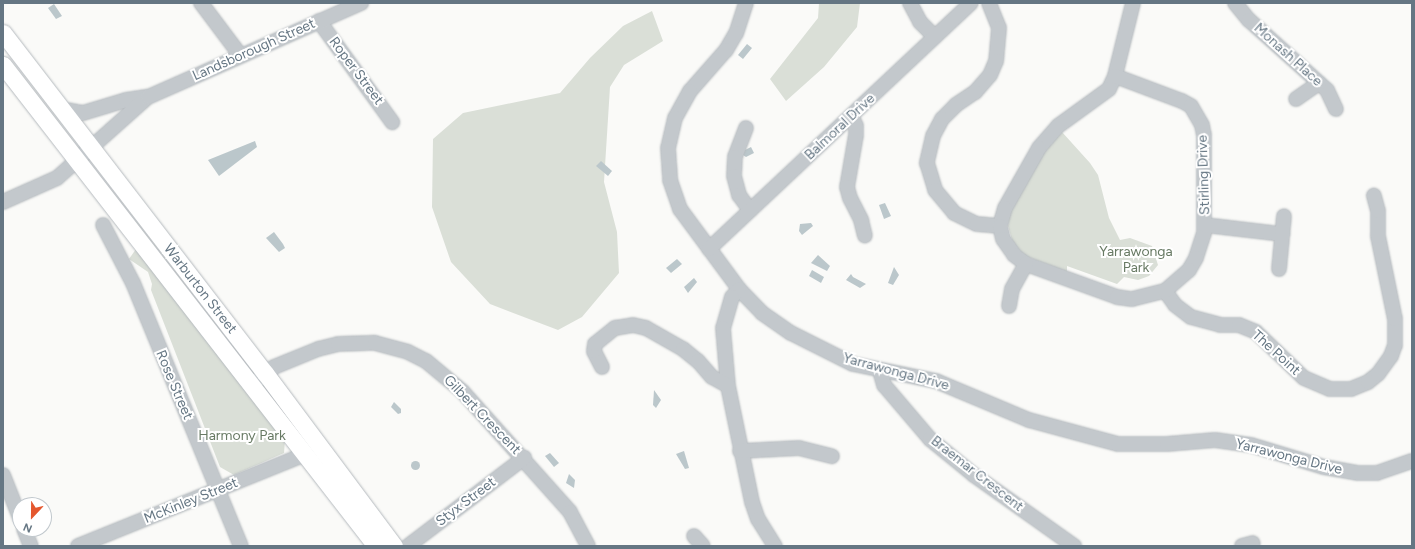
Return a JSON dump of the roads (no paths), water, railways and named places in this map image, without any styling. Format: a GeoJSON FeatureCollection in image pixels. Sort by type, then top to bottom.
{"type":"FeatureCollection","features":[{"type":"Feature","properties":{"kind":"main road","name":"Warburton Street"},"geometry":{"type":"LineString","coordinates":[[3,34],[265,373],[394,546]]}},
{"type":"Feature","properties":{"kind":"main road","name":"Warburton Street"},"geometry":{"type":"LineString","coordinates":[[3,65],[251,385],[303,455],[376,546]]}},
{"type":"Feature","properties":{"kind":"street"},"geometry":{"type":"LineString","coordinates":[[201,3],[240,55]]}},
{"type":"Feature","properties":{"kind":"street","name":"Landsborough Street"},"geometry":{"type":"LineString","coordinates":[[61,109],[83,113],[126,100],[148,97],[240,55],[361,3]]}},
{"type":"Feature","properties":{"kind":"street","name":"Yarrawonga Drive"},"geometry":{"type":"LineString","coordinates":[[746,3],[736,33],[726,50],[681,104],[668,148],[670,180],[675,198],[709,249],[739,289],[762,312],[791,333],[853,364],[880,371],[936,381],[1029,420],[1118,444],[1167,444],[1216,440],[1251,446],[1340,472],[1358,474],[1377,473],[1412,461]]}},
{"type":"Feature","properties":{"kind":"street"},"geometry":{"type":"LineString","coordinates":[[910,3],[920,22],[935,37]]}},
{"type":"Feature","properties":{"kind":"street","name":"Balmoral Drive"},"geometry":{"type":"LineString","coordinates":[[709,249],[852,118],[971,3]]}},
{"type":"Feature","properties":{"kind":"street"},"geometry":{"type":"LineString","coordinates":[[989,3],[999,28],[996,62],[990,75],[975,92],[942,119],[933,136],[927,163],[935,190],[954,213],[977,224],[1000,226]]}},
{"type":"Feature","properties":{"kind":"street"},"geometry":{"type":"LineString","coordinates":[[1133,3],[1115,76],[1109,89],[1058,126],[1040,148],[1005,208],[1000,226],[1003,239],[1014,256],[1026,264],[1117,297],[1132,299],[1165,291]]}},
{"type":"Feature","properties":{"kind":"street","name":"Monash Place"},"geometry":{"type":"LineString","coordinates":[[1235,3],[1249,20],[1327,90],[1336,109]]}},
{"type":"Feature","properties":{"kind":"street","name":"Roper Street"},"geometry":{"type":"LineString","coordinates":[[319,21],[392,122]]}},
{"type":"Feature","properties":{"kind":"street","name":"Stirling Drive"},"geometry":{"type":"LineString","coordinates":[[1115,76],[1182,100],[1191,106],[1197,116],[1204,135],[1205,225],[1196,258],[1178,281],[1165,291]]}},
{"type":"Feature","properties":{"kind":"street"},"geometry":{"type":"LineString","coordinates":[[1296,99],[1319,83]]}},
{"type":"Feature","properties":{"kind":"street","name":"Landsborough Street"},"geometry":{"type":"LineString","coordinates":[[3,202],[49,184],[77,162],[148,97]]}},
{"type":"Feature","properties":{"kind":"street"},"geometry":{"type":"LineString","coordinates":[[852,118],[856,126],[856,135],[847,187],[850,198],[861,220],[864,236]]}},
{"type":"Feature","properties":{"kind":"street"},"geometry":{"type":"LineString","coordinates":[[746,128],[735,156],[734,176],[739,195],[750,210]]}},
{"type":"Feature","properties":{"kind":"street","name":"The Point"},"geometry":{"type":"LineString","coordinates":[[1165,291],[1175,305],[1191,316],[1220,325],[1239,325],[1256,332],[1304,378],[1316,385],[1330,389],[1351,389],[1368,382],[1378,374],[1391,356],[1396,332],[1378,236],[1379,223],[1374,196]]}},
{"type":"Feature","properties":{"kind":"street"},"geometry":{"type":"LineString","coordinates":[[1279,269],[1284,216]]}},
{"type":"Feature","properties":{"kind":"street","name":"Rose Street"},"geometry":{"type":"LineString","coordinates":[[103,225],[133,283],[241,546]]}},
{"type":"Feature","properties":{"kind":"street"},"geometry":{"type":"LineString","coordinates":[[1205,225],[1282,234]]}},
{"type":"Feature","properties":{"kind":"street"},"geometry":{"type":"LineString","coordinates":[[1009,306],[1012,289],[1026,264]]}},
{"type":"Feature","properties":{"kind":"street"},"geometry":{"type":"LineString","coordinates":[[739,289],[732,297],[723,328],[728,386],[740,451],[752,502],[758,519],[775,546]]}},
{"type":"Feature","properties":{"kind":"street"},"geometry":{"type":"LineString","coordinates":[[602,366],[594,351],[595,344],[615,328],[633,325],[646,328],[683,349],[698,361],[712,377],[728,386]]}},
{"type":"Feature","properties":{"kind":"street","name":"Gilbert Crescent"},"geometry":{"type":"LineString","coordinates":[[251,385],[265,373],[318,349],[338,344],[364,342],[391,346],[426,361],[450,380],[524,458],[570,512],[588,546]]}},
{"type":"Feature","properties":{"kind":"street","name":"Braemar Crescent"},"geometry":{"type":"LineString","coordinates":[[880,371],[884,385],[930,439],[974,475],[1074,546]]}},
{"type":"Feature","properties":{"kind":"street"},"geometry":{"type":"LineString","coordinates":[[740,451],[799,448],[832,456]]}},
{"type":"Feature","properties":{"kind":"street","name":"McKinley Street"},"geometry":{"type":"LineString","coordinates":[[78,546],[303,455]]}},
{"type":"Feature","properties":{"kind":"street","name":"Styx Street"},"geometry":{"type":"LineString","coordinates":[[408,546],[524,458]]}},
{"type":"Feature","properties":{"kind":"street"},"geometry":{"type":"LineString","coordinates":[[3,475],[12,498]]}},
{"type":"Feature","properties":{"kind":"park label","name":"Yarrawonga Park"},"geometry":{"type":"Point","coordinates":[1136,260]}},
{"type":"Feature","properties":{"kind":"park label","name":"Harmony Park"},"geometry":{"type":"Point","coordinates":[242,436]}}]}
